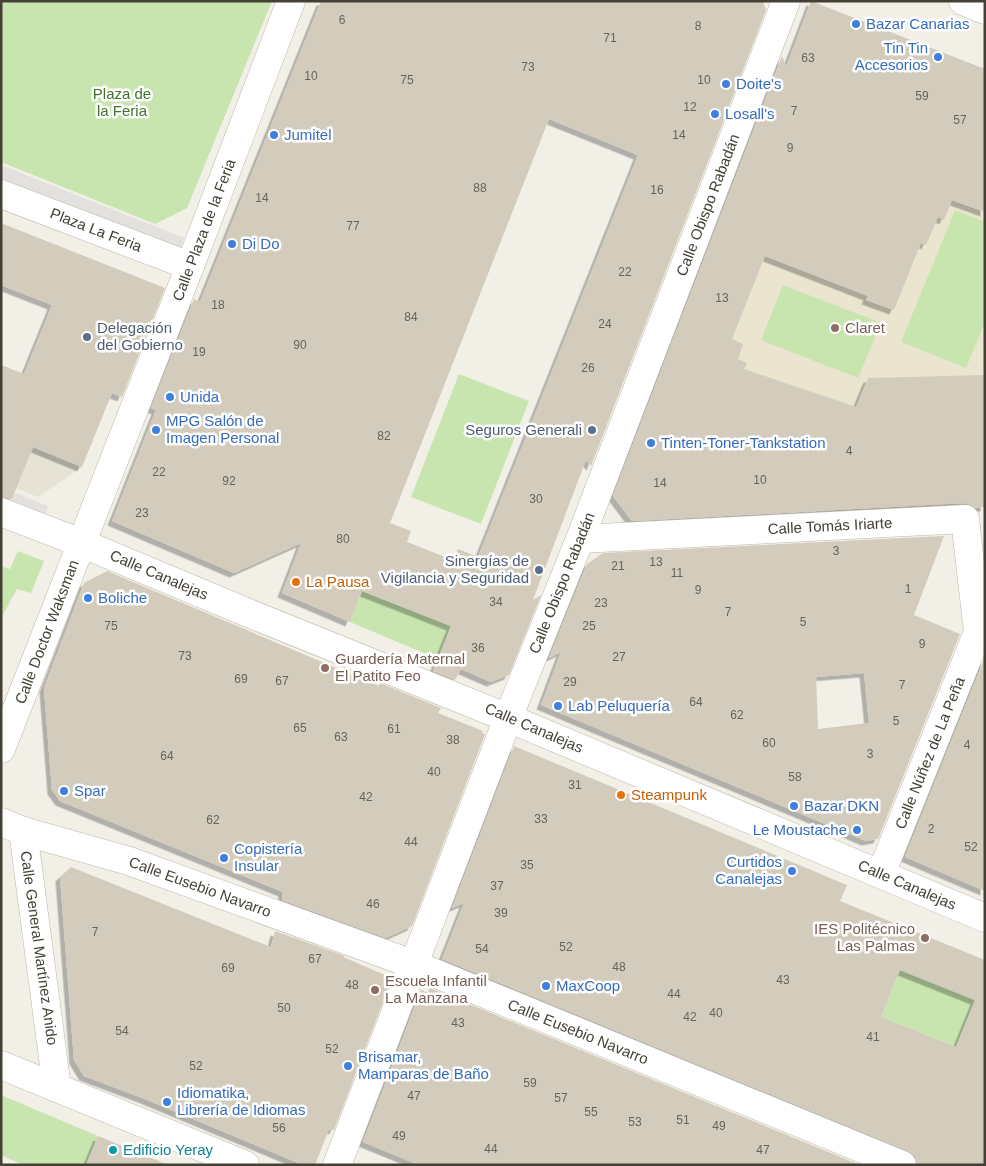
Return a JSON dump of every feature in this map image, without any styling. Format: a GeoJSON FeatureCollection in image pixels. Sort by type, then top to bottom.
{"type":"FeatureCollection","features":[{"type":"Feature","properties":{"kind":"street","name":"Calle Plaza de la Feria"},"geometry":{"type":"LineString","coordinates":[[81,543],[190,266],[291,1]]}},
{"type":"Feature","properties":{"kind":"street","name":"Calle Obispo Rabadán"},"geometry":{"type":"LineString","coordinates":[[338,1165],[508,718],[580,539],[786,1]]}},
{"type":"Feature","properties":{"kind":"street"},"geometry":{"type":"LineString","coordinates":[[962,1],[985,10]]}},
{"type":"Feature","properties":{"kind":"street","name":"Plaza La Feria"},"geometry":{"type":"LineString","coordinates":[[1,194],[190,266]]}},
{"type":"Feature","properties":{"kind":"street","name":"Calle Canalejas"},"geometry":{"type":"LineString","coordinates":[[1,512],[508,718],[985,918]]}},
{"type":"Feature","properties":{"kind":"street","name":"Calle Tomás Iriarte"},"geometry":{"type":"LineString","coordinates":[[580,539],[965,519],[978,632]]}},
{"type":"Feature","properties":{"kind":"street","name":"Calle Doctor Waksman"},"geometry":{"type":"LineString","coordinates":[[1,749],[81,543]]}},
{"type":"Feature","properties":{"kind":"street","name":"Calle Núñez de La Peña"},"geometry":{"type":"LineString","coordinates":[[881,874],[978,632]]}},
{"type":"Feature","properties":{"kind":"street","name":"Calle Eusebio Navarro"},"geometry":{"type":"LineString","coordinates":[[12,827],[129,861],[415,965],[902,1165]]}},
{"type":"Feature","properties":{"kind":"street","name":"Calle General Martínez Anido"},"geometry":{"type":"LineString","coordinates":[[12,827],[57,1088]]}},
{"type":"Feature","properties":{"kind":"street"},"geometry":{"type":"LineString","coordinates":[[1,1065],[246,1165]]}},
{"type":"Feature","properties":{"kind":"shaded area","name":"Claret"},"geometry":{"type":"Polygon","coordinates":[[[755,146],[931,191],[982,211],[985,205],[985,366],[955,509],[826,513],[825,459],[647,427],[755,146]]]}},
{"type":"Feature","properties":{"kind":"shaded area"},"geometry":{"type":"Polygon","coordinates":[[[1,165],[184,238],[179,253],[1,182],[1,165]]]}},
{"type":"Feature","properties":{"kind":"shaded area"},"geometry":{"type":"Polygon","coordinates":[[[33,447],[82,467],[38,497],[16,488],[33,447]]]}},
{"type":"Feature","properties":{"kind":"shaded area"},"geometry":{"type":"Polygon","coordinates":[[[1,487],[48,506],[42,524],[1,507],[1,487]]]}},
{"type":"Feature","properties":{"kind":"green space","name":"Plaza de la Feria"},"geometry":{"type":"Polygon","coordinates":[[[1,1],[272,1],[187,208],[155,224],[1,162],[1,1]]]}},
{"type":"Feature","properties":{"kind":"green space"},"geometry":{"type":"Polygon","coordinates":[[[955,210],[985,222],[985,322],[966,368],[901,342],[955,210]]]}},
{"type":"Feature","properties":{"kind":"green space"},"geometry":{"type":"Polygon","coordinates":[[[783,285],[881,323],[858,378],[761,340],[783,285]]]}},
{"type":"Feature","properties":{"kind":"green space"},"geometry":{"type":"Polygon","coordinates":[[[459,374],[529,401],[481,524],[411,497],[459,374]]]}},
{"type":"Feature","properties":{"kind":"green space"},"geometry":{"type":"Polygon","coordinates":[[[18,551],[44,561],[31,593],[17,589],[1,618],[1,566],[10,569],[18,551]]]}},
{"type":"Feature","properties":{"kind":"green space"},"geometry":{"type":"Polygon","coordinates":[[[362,591],[451,626],[438,659],[350,622],[362,591]]]}},
{"type":"Feature","properties":{"kind":"green space"},"geometry":{"type":"Polygon","coordinates":[[[900,970],[975,1000],[956,1047],[881,1017],[900,970]]]}},
{"type":"Feature","properties":{"kind":"green space"},"geometry":{"type":"Polygon","coordinates":[[[1,1095],[98,1136],[86,1165],[23,1165],[1,1155],[1,1095]]]}},
{"type":"Feature","properties":{"kind":"building"},"geometry":{"type":"Polygon","coordinates":[[[321,1],[763,1],[766,10],[591,466],[586,460],[533,600],[541,595],[509,675],[491,682],[461,669],[455,680],[433,671],[451,626],[362,591],[350,622],[282,593],[301,543],[234,573],[112,521],[156,410],[151,408],[194,299],[200,302],[321,1]],[[549,119],[390,523],[411,531],[407,542],[453,560],[458,549],[478,557],[638,155],[549,119]]]}},
{"type":"Feature","properties":{"kind":"building"},"geometry":{"type":"Polygon","coordinates":[[[811,1],[985,69],[985,212],[952,200],[944,220],[938,217],[926,245],[921,243],[894,310],[866,300],[868,296],[765,256],[732,339],[743,344],[738,359],[747,363],[744,369],[856,407],[868,378],[985,375],[985,507],[975,508],[964,503],[632,521],[613,496],[782,56],[786,67],[811,1]]]}},
{"type":"Feature","properties":{"kind":"building","name":"Delegación del Gobierno"},"geometry":{"type":"Polygon","coordinates":[[[1,223],[165,288],[122,397],[112,393],[82,467],[33,447],[12,499],[1,497],[1,365],[24,374],[52,305],[1,285],[1,223]]]}},
{"type":"Feature","properties":{"kind":"building"},"geometry":{"type":"Polygon","coordinates":[[[944,536],[914,615],[960,634],[878,839],[866,841],[541,705],[561,652],[549,658],[587,564],[603,553],[944,536]],[[864,673],[816,677],[818,729],[869,723],[864,673]]]}},
{"type":"Feature","properties":{"kind":"building"},"geometry":{"type":"Polygon","coordinates":[[[107,571],[379,686],[380,683],[441,708],[438,713],[483,731],[482,733],[485,734],[412,926],[386,938],[282,900],[283,892],[60,801],[52,790],[44,688],[84,583],[107,571]]]}},
{"type":"Feature","properties":{"kind":"building"},"geometry":{"type":"Polygon","coordinates":[[[985,657],[985,891],[905,857],[985,657]]]}},
{"type":"Feature","properties":{"kind":"building"},"geometry":{"type":"Polygon","coordinates":[[[514,746],[847,885],[840,901],[985,960],[985,1165],[917,1165],[915,1156],[908,1151],[442,959],[464,903],[452,908],[514,746]],[[900,970],[881,1017],[956,1047],[975,1000],[900,970]]]}},
{"type":"Feature","properties":{"kind":"building"},"geometry":{"type":"Polygon","coordinates":[[[71,867],[271,947],[275,931],[345,956],[343,957],[392,978],[334,1130],[329,1129],[315,1165],[303,1165],[145,1099],[84,1076],[74,1060],[60,877],[71,867]]]}},
{"type":"Feature","properties":{"kind":"building"},"geometry":{"type":"Polygon","coordinates":[[[430,988],[860,1165],[419,1165],[363,1142],[421,990],[428,993],[430,988]]]}},
{"type":"Feature","properties":{"kind":"building","name":"Edificio Yeray"},"geometry":{"type":"Polygon","coordinates":[[[98,1136],[166,1164],[166,1165],[86,1165],[98,1136]]]}},
{"type":"Feature","properties":{"kind":"place","name":"Bazar Canarias"},"geometry":{"type":"Point","coordinates":[856,24]}},
{"type":"Feature","properties":{"kind":"place","name":"Tin Tin Accesorios"},"geometry":{"type":"Point","coordinates":[938,57]}},
{"type":"Feature","properties":{"kind":"place","name":"Doite's"},"geometry":{"type":"Point","coordinates":[726,84]}},
{"type":"Feature","properties":{"kind":"place","name":"Losall's"},"geometry":{"type":"Point","coordinates":[715,114]}},
{"type":"Feature","properties":{"kind":"place","name":"Jumitel"},"geometry":{"type":"Point","coordinates":[274,135]}},
{"type":"Feature","properties":{"kind":"place","name":"Di Do"},"geometry":{"type":"Point","coordinates":[232,244]}},
{"type":"Feature","properties":{"kind":"place","name":"Claret"},"geometry":{"type":"Point","coordinates":[835,328]}},
{"type":"Feature","properties":{"kind":"place","name":"Delegación del Gobierno"},"geometry":{"type":"Point","coordinates":[87,337]}},
{"type":"Feature","properties":{"kind":"place","name":"Unida"},"geometry":{"type":"Point","coordinates":[170,397]}},
{"type":"Feature","properties":{"kind":"place","name":"MPG Salón de Imagen Personal"},"geometry":{"type":"Point","coordinates":[156,430]}},
{"type":"Feature","properties":{"kind":"place","name":"Seguros Generali"},"geometry":{"type":"Point","coordinates":[592,430]}},
{"type":"Feature","properties":{"kind":"place","name":"Tinten-Toner-Tankstation"},"geometry":{"type":"Point","coordinates":[651,443]}},
{"type":"Feature","properties":{"kind":"place","name":"Sinergías de Vigilancia y Seguridad"},"geometry":{"type":"Point","coordinates":[539,570]}},
{"type":"Feature","properties":{"kind":"place","name":"La Pausa"},"geometry":{"type":"Point","coordinates":[296,582]}},
{"type":"Feature","properties":{"kind":"place","name":"Boliche"},"geometry":{"type":"Point","coordinates":[88,598]}},
{"type":"Feature","properties":{"kind":"place","name":"Guardería Maternal El Patito Feo"},"geometry":{"type":"Point","coordinates":[325,668]}},
{"type":"Feature","properties":{"kind":"place","name":"Lab Peluquería"},"geometry":{"type":"Point","coordinates":[558,706]}},
{"type":"Feature","properties":{"kind":"place","name":"Spar"},"geometry":{"type":"Point","coordinates":[64,791]}},
{"type":"Feature","properties":{"kind":"place","name":"Steampunk"},"geometry":{"type":"Point","coordinates":[621,795]}},
{"type":"Feature","properties":{"kind":"place","name":"Bazar DKN"},"geometry":{"type":"Point","coordinates":[794,806]}},
{"type":"Feature","properties":{"kind":"place","name":"Le Moustache"},"geometry":{"type":"Point","coordinates":[857,830]}},
{"type":"Feature","properties":{"kind":"place","name":"Copistería Insular"},"geometry":{"type":"Point","coordinates":[224,858]}},
{"type":"Feature","properties":{"kind":"place","name":"Curtidos Canalejas"},"geometry":{"type":"Point","coordinates":[792,871]}},
{"type":"Feature","properties":{"kind":"place","name":"IES Politécnico Las Palmas"},"geometry":{"type":"Point","coordinates":[925,938]}},
{"type":"Feature","properties":{"kind":"place","name":"MaxCoop"},"geometry":{"type":"Point","coordinates":[546,986]}},
{"type":"Feature","properties":{"kind":"place","name":"Escuela Infantil La Manzana"},"geometry":{"type":"Point","coordinates":[375,990]}},
{"type":"Feature","properties":{"kind":"place","name":"Brisamar, Mamparas de Baño"},"geometry":{"type":"Point","coordinates":[348,1066]}},
{"type":"Feature","properties":{"kind":"place","name":"Idiomatika, Librería de Idiomas"},"geometry":{"type":"Point","coordinates":[167,1102]}},
{"type":"Feature","properties":{"kind":"place","name":"Edificio Yeray"},"geometry":{"type":"Point","coordinates":[113,1150]}}]}
